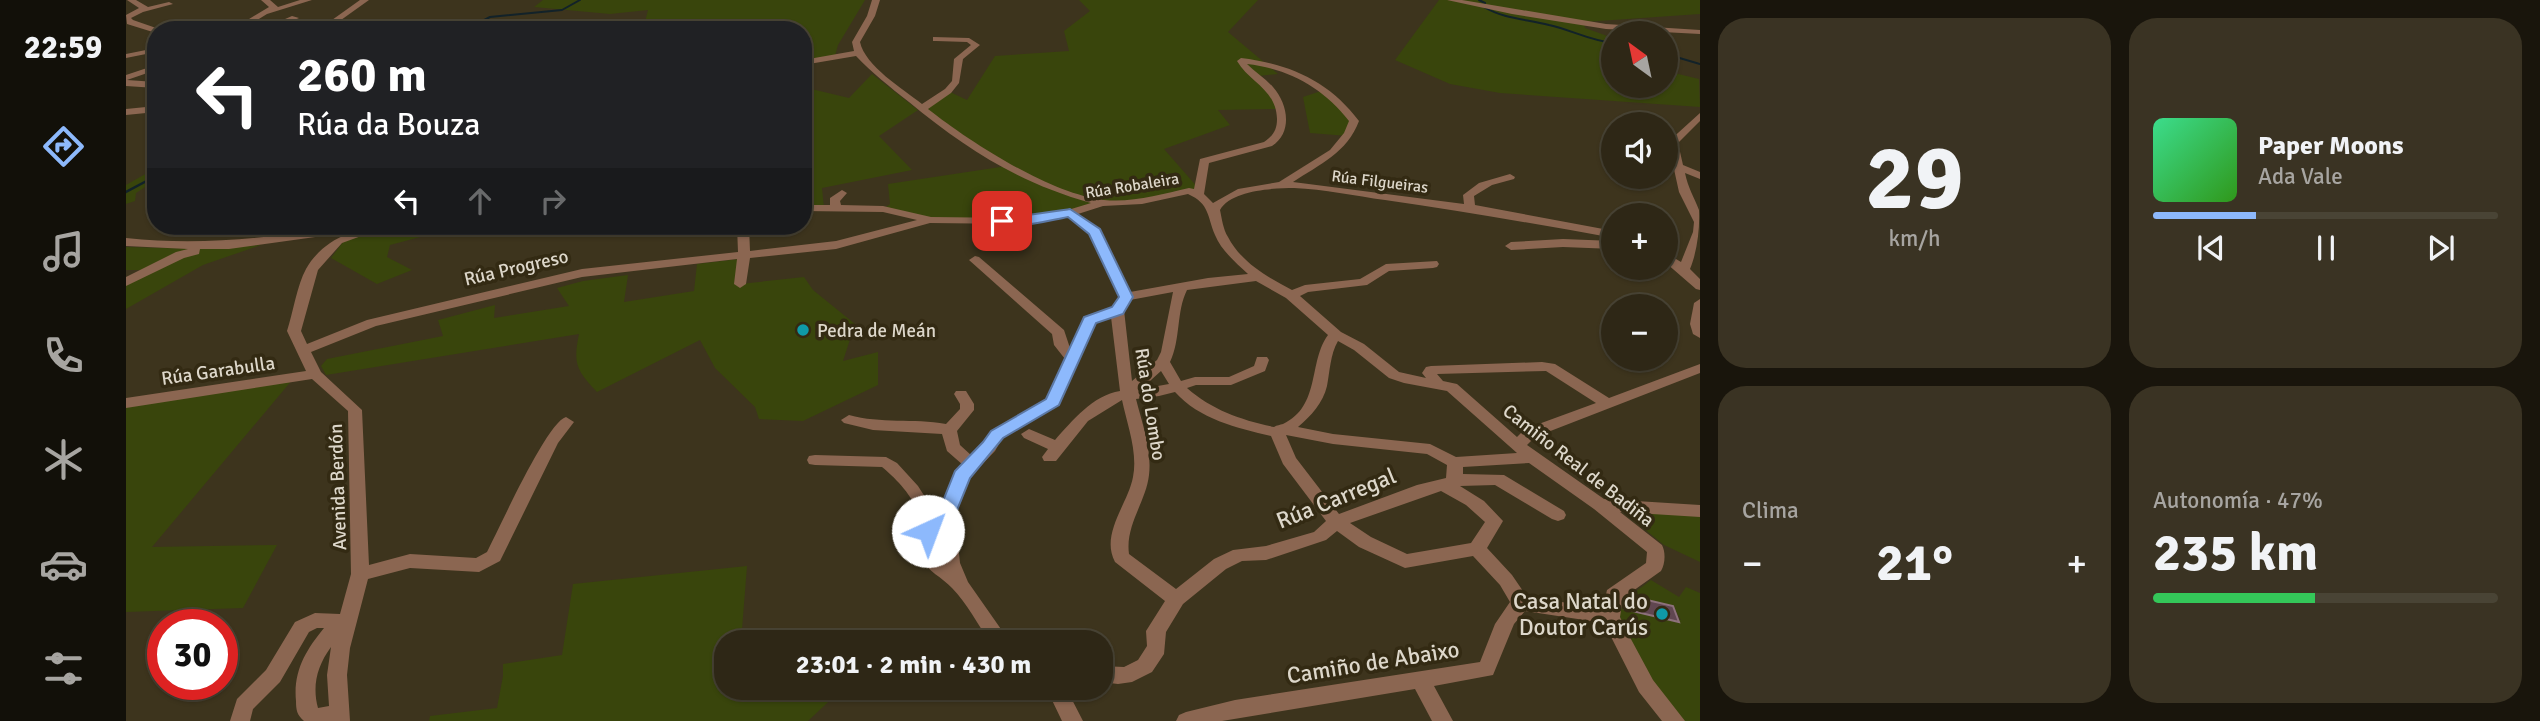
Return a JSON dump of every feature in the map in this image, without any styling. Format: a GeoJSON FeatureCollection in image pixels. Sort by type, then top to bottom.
{"type":"FeatureCollection","features":[{"type":"Feature","properties":{"kind":"street"},"geometry":{"type":"LineString","coordinates":[[131,0],[145,8],[144,10]]}},
{"type":"Feature","properties":{"kind":"street"},"geometry":{"type":"LineString","coordinates":[[251,21],[274,7],[265,0]]}},
{"type":"Feature","properties":{"kind":"street"},"geometry":{"type":"LineString","coordinates":[[267,12],[308,0]]}},
{"type":"Feature","properties":{"kind":"street"},"geometry":{"type":"LineString","coordinates":[[334,21],[365,0]]}},
{"type":"Feature","properties":{"kind":"street"},"geometry":{"type":"LineString","coordinates":[[876,0],[871,16],[856,42],[858,53],[950,131],[1014,170],[1056,190],[1102,203]]}},
{"type":"Feature","properties":{"kind":"street"},"geometry":{"type":"LineString","coordinates":[[1451,0],[1550,18],[1698,36]]}},
{"type":"Feature","properties":{"kind":"street"},"geometry":{"type":"LineString","coordinates":[[147,28],[128,22],[127,16],[169,4]]}},
{"type":"Feature","properties":{"kind":"street"},"geometry":{"type":"LineString","coordinates":[[287,21],[295,18]]}},
{"type":"Feature","properties":{"kind":"street"},"geometry":{"type":"LineString","coordinates":[[923,108],[956,81],[954,67],[962,54],[976,45],[969,40],[936,39]]}},
{"type":"Feature","properties":{"kind":"street"},"geometry":{"type":"LineString","coordinates":[[126,57],[147,51]]}},
{"type":"Feature","properties":{"kind":"street"},"geometry":{"type":"LineString","coordinates":[[812,61],[858,53]]}},
{"type":"Feature","properties":{"kind":"street","name":"Rúa Robaleira"},"geometry":{"type":"LineString","coordinates":[[1198,195],[1204,161],[1268,144],[1277,140],[1281,133],[1282,120],[1274,93],[1240,62],[1294,70],[1328,93],[1354,121],[1352,130],[1334,152],[1282,185]]}},
{"type":"Feature","properties":{"kind":"street"},"geometry":{"type":"LineString","coordinates":[[126,80],[147,70]]}},
{"type":"Feature","properties":{"kind":"street"},"geometry":{"type":"LineString","coordinates":[[126,80],[147,84]]}},
{"type":"Feature","properties":{"kind":"street"},"geometry":{"type":"LineString","coordinates":[[126,112],[147,107]]}},
{"type":"Feature","properties":{"kind":"street"},"geometry":{"type":"LineString","coordinates":[[1684,270],[1699,232],[1700,222],[1684,192],[1673,142],[1700,116]]}},
{"type":"Feature","properties":{"kind":"street"},"geometry":{"type":"LineString","coordinates":[[1679,167],[1700,176]]}},
{"type":"Feature","properties":{"kind":"street"},"geometry":{"type":"LineString","coordinates":[[1474,209],[1470,207],[1468,195],[1489,181],[1510,177]]}},
{"type":"Feature","properties":{"kind":"street"},"geometry":{"type":"LineString","coordinates":[[1214,210],[1218,203],[1230,196],[1265,186],[1282,185]]}},
{"type":"Feature","properties":{"kind":"street","name":"Rúa Filgueiras"},"geometry":{"type":"LineString","coordinates":[[1282,185],[1474,209],[1601,233]]}},
{"type":"Feature","properties":{"kind":"street","name":"Rúa Robaleira"},"geometry":{"type":"LineString","coordinates":[[1070,213],[1102,203],[1142,201],[1189,191],[1198,195],[1214,210]]}},
{"type":"Feature","properties":{"kind":"street"},"geometry":{"type":"LineString","coordinates":[[836,208],[834,200],[842,193]]}},
{"type":"Feature","properties":{"kind":"street"},"geometry":{"type":"LineString","coordinates":[[812,208],[883,209],[930,220]]}},
{"type":"Feature","properties":{"kind":"street","name":"Camiño Real de Badiña"},"geometry":{"type":"LineString","coordinates":[[1214,210],[1221,236],[1234,254],[1258,277],[1291,295],[1336,335],[1359,347],[1394,375],[1452,387],[1532,458],[1600,505],[1656,550],[1655,566],[1614,596],[1611,617]]}},
{"type":"Feature","properties":{"kind":"street"},"geometry":{"type":"LineString","coordinates":[[1070,213],[1095,232],[1126,297]]}},
{"type":"Feature","properties":{"kind":"street","name":"Rúa Progreso"},"geometry":{"type":"LineString","coordinates":[[304,350],[372,324],[582,273],[836,246],[930,220],[1027,221],[1070,213]]}},
{"type":"Feature","properties":{"kind":"street"},"geometry":{"type":"LineString","coordinates":[[126,242],[213,246],[315,235]]}},
{"type":"Feature","properties":{"kind":"street","name":"Avenida Berdón"},"geometry":{"type":"LineString","coordinates":[[333,235],[312,269],[294,331],[315,374],[355,410],[360,574],[344,620],[340,648],[337,675],[341,717]]}},
{"type":"Feature","properties":{"kind":"street"},"geometry":{"type":"LineString","coordinates":[[740,284],[743,235]]}},
{"type":"Feature","properties":{"kind":"street"},"geometry":{"type":"LineString","coordinates":[[1511,246],[1563,243],[1601,244]]}},
{"type":"Feature","properties":{"kind":"street"},"geometry":{"type":"LineString","coordinates":[[126,282],[180,255],[213,246]]}},
{"type":"Feature","properties":{"kind":"street"},"geometry":{"type":"LineString","coordinates":[[975,260],[1059,333],[1062,345],[1071,358]]}},
{"type":"Feature","properties":{"kind":"street"},"geometry":{"type":"LineString","coordinates":[[1291,295],[1306,289],[1363,282],[1386,268],[1433,264]]}},
{"type":"Feature","properties":{"kind":"street"},"geometry":{"type":"LineString","coordinates":[[1678,266],[1699,283]]}},
{"type":"Feature","properties":{"kind":"street"},"geometry":{"type":"LineString","coordinates":[[992,630],[960,585],[951,563],[947,515],[962,476],[971,464],[1004,428],[1053,402],[1089,321],[1117,310],[1126,297],[1258,277]]}},
{"type":"Feature","properties":{"kind":"street"},"geometry":{"type":"LineString","coordinates":[[1029,434],[1054,452],[1083,418],[1103,403],[1128,393],[1163,362],[1174,336],[1177,293],[1182,287]]}},
{"type":"Feature","properties":{"kind":"street"},"geometry":{"type":"LineString","coordinates":[[1700,303],[1697,324],[1700,334]]}},
{"type":"Feature","properties":{"kind":"street","name":"Rúa do Lombo"},"geometry":{"type":"LineString","coordinates":[[1117,310],[1128,393],[1142,465],[1141,482],[1129,507],[1118,549],[1121,557],[1176,599]]}},
{"type":"Feature","properties":{"kind":"street"},"geometry":{"type":"LineString","coordinates":[[1281,431],[1311,406],[1317,394],[1329,341],[1336,335]]}},
{"type":"Feature","properties":{"kind":"street"},"geometry":{"type":"LineString","coordinates":[[1128,393],[1147,394],[1195,381],[1231,382],[1260,368],[1262,360]]}},
{"type":"Feature","properties":{"kind":"street"},"geometry":{"type":"LineString","coordinates":[[1163,362],[1174,386],[1205,410],[1281,431],[1430,449],[1443,454],[1451,476],[1464,494],[1483,508],[1494,521],[1477,549],[1405,561],[1365,542],[1336,522],[1289,460],[1281,431]]}},
{"type":"Feature","properties":{"kind":"street"},"geometry":{"type":"LineString","coordinates":[[1438,384],[1429,373],[1431,370],[1542,366],[1550,368],[1605,402]]}},
{"type":"Feature","properties":{"kind":"street"},"geometry":{"type":"LineString","coordinates":[[1519,444],[1531,433],[1605,402],[1696,373]]}},
{"type":"Feature","properties":{"kind":"street","name":"Rúa Garabulla"},"geometry":{"type":"LineString","coordinates":[[126,404],[315,374]]}},
{"type":"Feature","properties":{"kind":"street"},"geometry":{"type":"LineString","coordinates":[[949,430],[967,410],[967,404],[961,394]]}},
{"type":"Feature","properties":{"kind":"street"},"geometry":{"type":"LineString","coordinates":[[849,420],[867,425],[910,424],[949,430]]}},
{"type":"Feature","properties":{"kind":"street"},"geometry":{"type":"LineString","coordinates":[[360,574],[410,561],[480,565],[494,556],[551,442],[566,422]]}},
{"type":"Feature","properties":{"kind":"street"},"geometry":{"type":"LineString","coordinates":[[949,430],[953,447],[971,464]]}},
{"type":"Feature","properties":{"kind":"street"},"geometry":{"type":"LineString","coordinates":[[1451,476],[1532,458]]}},
{"type":"Feature","properties":{"kind":"street"},"geometry":{"type":"LineString","coordinates":[[814,460],[886,462],[901,474],[926,513],[929,523],[926,551],[932,560],[960,585]]}},
{"type":"Feature","properties":{"kind":"street","name":"Rúa Carregal"},"geometry":{"type":"LineString","coordinates":[[1113,674],[1126,675],[1155,656],[1159,642],[1156,631],[1176,599],[1220,564],[1239,555],[1266,552],[1320,536],[1336,522],[1451,476],[1498,479],[1558,515]]}},
{"type":"Feature","properties":{"kind":"street"},"geometry":{"type":"LineString","coordinates":[[1600,505],[1700,511]]}},
{"type":"Feature","properties":{"kind":"street"},"geometry":{"type":"LineString","coordinates":[[929,523],[947,515]]}},
{"type":"Feature","properties":{"kind":"street"},"geometry":{"type":"LineString","coordinates":[[1477,549],[1506,580],[1521,603],[1611,617],[1646,686],[1675,721]]}},
{"type":"Feature","properties":{"kind":"street","name":"Camiño de Abaixo"},"geometry":{"type":"LineString","coordinates":[[1186,721],[1235,709],[1486,669],[1497,652],[1509,612],[1521,603]]}},
{"type":"Feature","properties":{"kind":"street"},"geometry":{"type":"LineString","coordinates":[[240,721],[244,705],[273,676],[302,627],[315,620],[327,618],[344,620]]}},
{"type":"Feature","properties":{"kind":"street"},"geometry":{"type":"LineString","coordinates":[[341,717],[315,717],[307,712],[304,676],[314,654],[344,620]]}},
{"type":"Feature","properties":{"kind":"street"},"geometry":{"type":"LineString","coordinates":[[1421,681],[1443,721]]}},
{"type":"Feature","properties":{"kind":"street"},"geometry":{"type":"LineString","coordinates":[[1061,700],[1073,721]]}},
{"type":"Feature","properties":{"kind":"green space"},"geometry":{"type":"Polygon","coordinates":[[[543,0],[865,0],[838,45],[835,56],[812,61],[812,21],[645,21],[648,10],[610,14],[534,7],[543,0]]]}},
{"type":"Feature","properties":{"kind":"green space"},"geometry":{"type":"Polygon","coordinates":[[[1079,0],[1258,0],[1228,32],[1278,74],[1258,76],[1274,93],[1277,109],[1218,110],[1230,125],[1164,149],[1199,189],[1142,201],[1102,203],[1027,221],[930,220],[883,209],[890,204],[888,184],[1007,166],[923,108],[948,91],[967,100],[995,56],[1069,51],[1064,31],[1090,11],[1079,0]]]}},
{"type":"Feature","properties":{"kind":"green space"},"geometry":{"type":"Polygon","coordinates":[[[1439,0],[1700,0],[1700,14],[1584,22],[1585,28],[1601,34],[1601,98],[1678,98],[1678,74],[1699,79],[1700,107],[1500,93],[1450,84],[1395,60],[1439,0]]]}},
{"type":"Feature","properties":{"kind":"green space"},"geometry":{"type":"Polygon","coordinates":[[[872,74],[918,110],[879,136],[912,170],[822,188],[824,208],[812,208],[812,89],[849,98],[872,74]]]}},
{"type":"Feature","properties":{"kind":"green space"},"geometry":{"type":"Polygon","coordinates":[[[1321,91],[1344,109],[1352,127],[1348,136],[1310,133],[1303,97],[1321,91]]]}},
{"type":"Feature","properties":{"kind":"green space"},"geometry":{"type":"Polygon","coordinates":[[[147,173],[147,186],[136,193],[135,201],[126,204],[126,185],[147,173]]]}},
{"type":"Feature","properties":{"kind":"green space"},"geometry":{"type":"Polygon","coordinates":[[[364,235],[428,235],[390,245],[387,257],[412,270],[377,284],[331,258],[343,242],[364,235]]]}},
{"type":"Feature","properties":{"kind":"green space"},"geometry":{"type":"Polygon","coordinates":[[[261,245],[203,265],[126,309],[126,282],[147,270],[126,270],[126,247],[203,249],[261,245]]]}},
{"type":"Feature","properties":{"kind":"green space"},"geometry":{"type":"Polygon","coordinates":[[[739,259],[740,284],[804,277],[813,290],[855,324],[843,361],[878,352],[878,385],[803,421],[759,419],[755,407],[715,368],[700,340],[597,392],[584,378],[578,366],[576,352],[579,334],[326,375],[321,366],[327,359],[443,336],[438,320],[495,305],[494,318],[569,306],[557,288],[583,281],[628,275],[624,302],[694,291],[697,264],[739,259]]]}},
{"type":"Feature","properties":{"kind":"green space"},"geometry":{"type":"Polygon","coordinates":[[[293,379],[152,547],[277,545],[243,608],[147,609],[147,611],[126,612],[126,404],[293,379]]]}},
{"type":"Feature","properties":{"kind":"green space"},"geometry":{"type":"Polygon","coordinates":[[[1626,514],[1700,515],[1700,562],[1664,545],[1626,514]]]}},
{"type":"Feature","properties":{"kind":"green space"},"geometry":{"type":"Polygon","coordinates":[[[747,566],[742,630],[714,630],[714,700],[830,700],[808,721],[429,721],[430,716],[497,708],[503,664],[562,655],[573,584],[747,566]]]}},
{"type":"Feature","properties":{"kind":"green space"},"geometry":{"type":"Polygon","coordinates":[[[1651,580],[1679,597],[1686,587],[1700,593],[1700,721],[1683,721],[1673,709],[1644,667],[1622,622],[1617,607],[1681,620],[1673,606],[1630,596],[1651,580]]]}},
{"type":"Feature","properties":{"kind":"building","name":"Casa Natal do Doutor Carús"},"geometry":{"type":"Polygon","coordinates":[[[1630,596],[1673,606],[1679,622],[1624,609],[1625,599],[1630,596]]]}},
{"type":"Feature","properties":{"kind":"waterway"},"geometry":{"type":"LineString","coordinates":[[482,21],[490,17],[562,10],[580,0]]}},
{"type":"Feature","properties":{"kind":"waterway"},"geometry":{"type":"LineString","coordinates":[[1479,0],[1485,3]]}},
{"type":"Feature","properties":{"kind":"waterway"},"geometry":{"type":"LineString","coordinates":[[1484,7],[1507,16],[1601,41]]}},
{"type":"Feature","properties":{"kind":"waterway"},"geometry":{"type":"LineString","coordinates":[[1678,58],[1700,64]]}},
{"type":"Feature","properties":{"kind":"waterway"},"geometry":{"type":"LineString","coordinates":[[126,192],[147,181]]}},
{"type":"Feature","properties":{"kind":"place","name":"Pedra de Meán"},"geometry":{"type":"Point","coordinates":[803,330]}},
{"type":"Feature","properties":{"kind":"place","name":"Casa Natal do Doutor Carús"},"geometry":{"type":"Point","coordinates":[1662,614]}},
{"type":"Feature","properties":{"kind":"route"},"geometry":{"type":"LineString","coordinates":[[928,531],[929,523],[947,515],[962,476],[997,435],[1004,428],[1053,402],[1089,321],[1117,310],[1126,297],[1095,232],[1070,213],[1027,221],[1002,221]]}}]}
